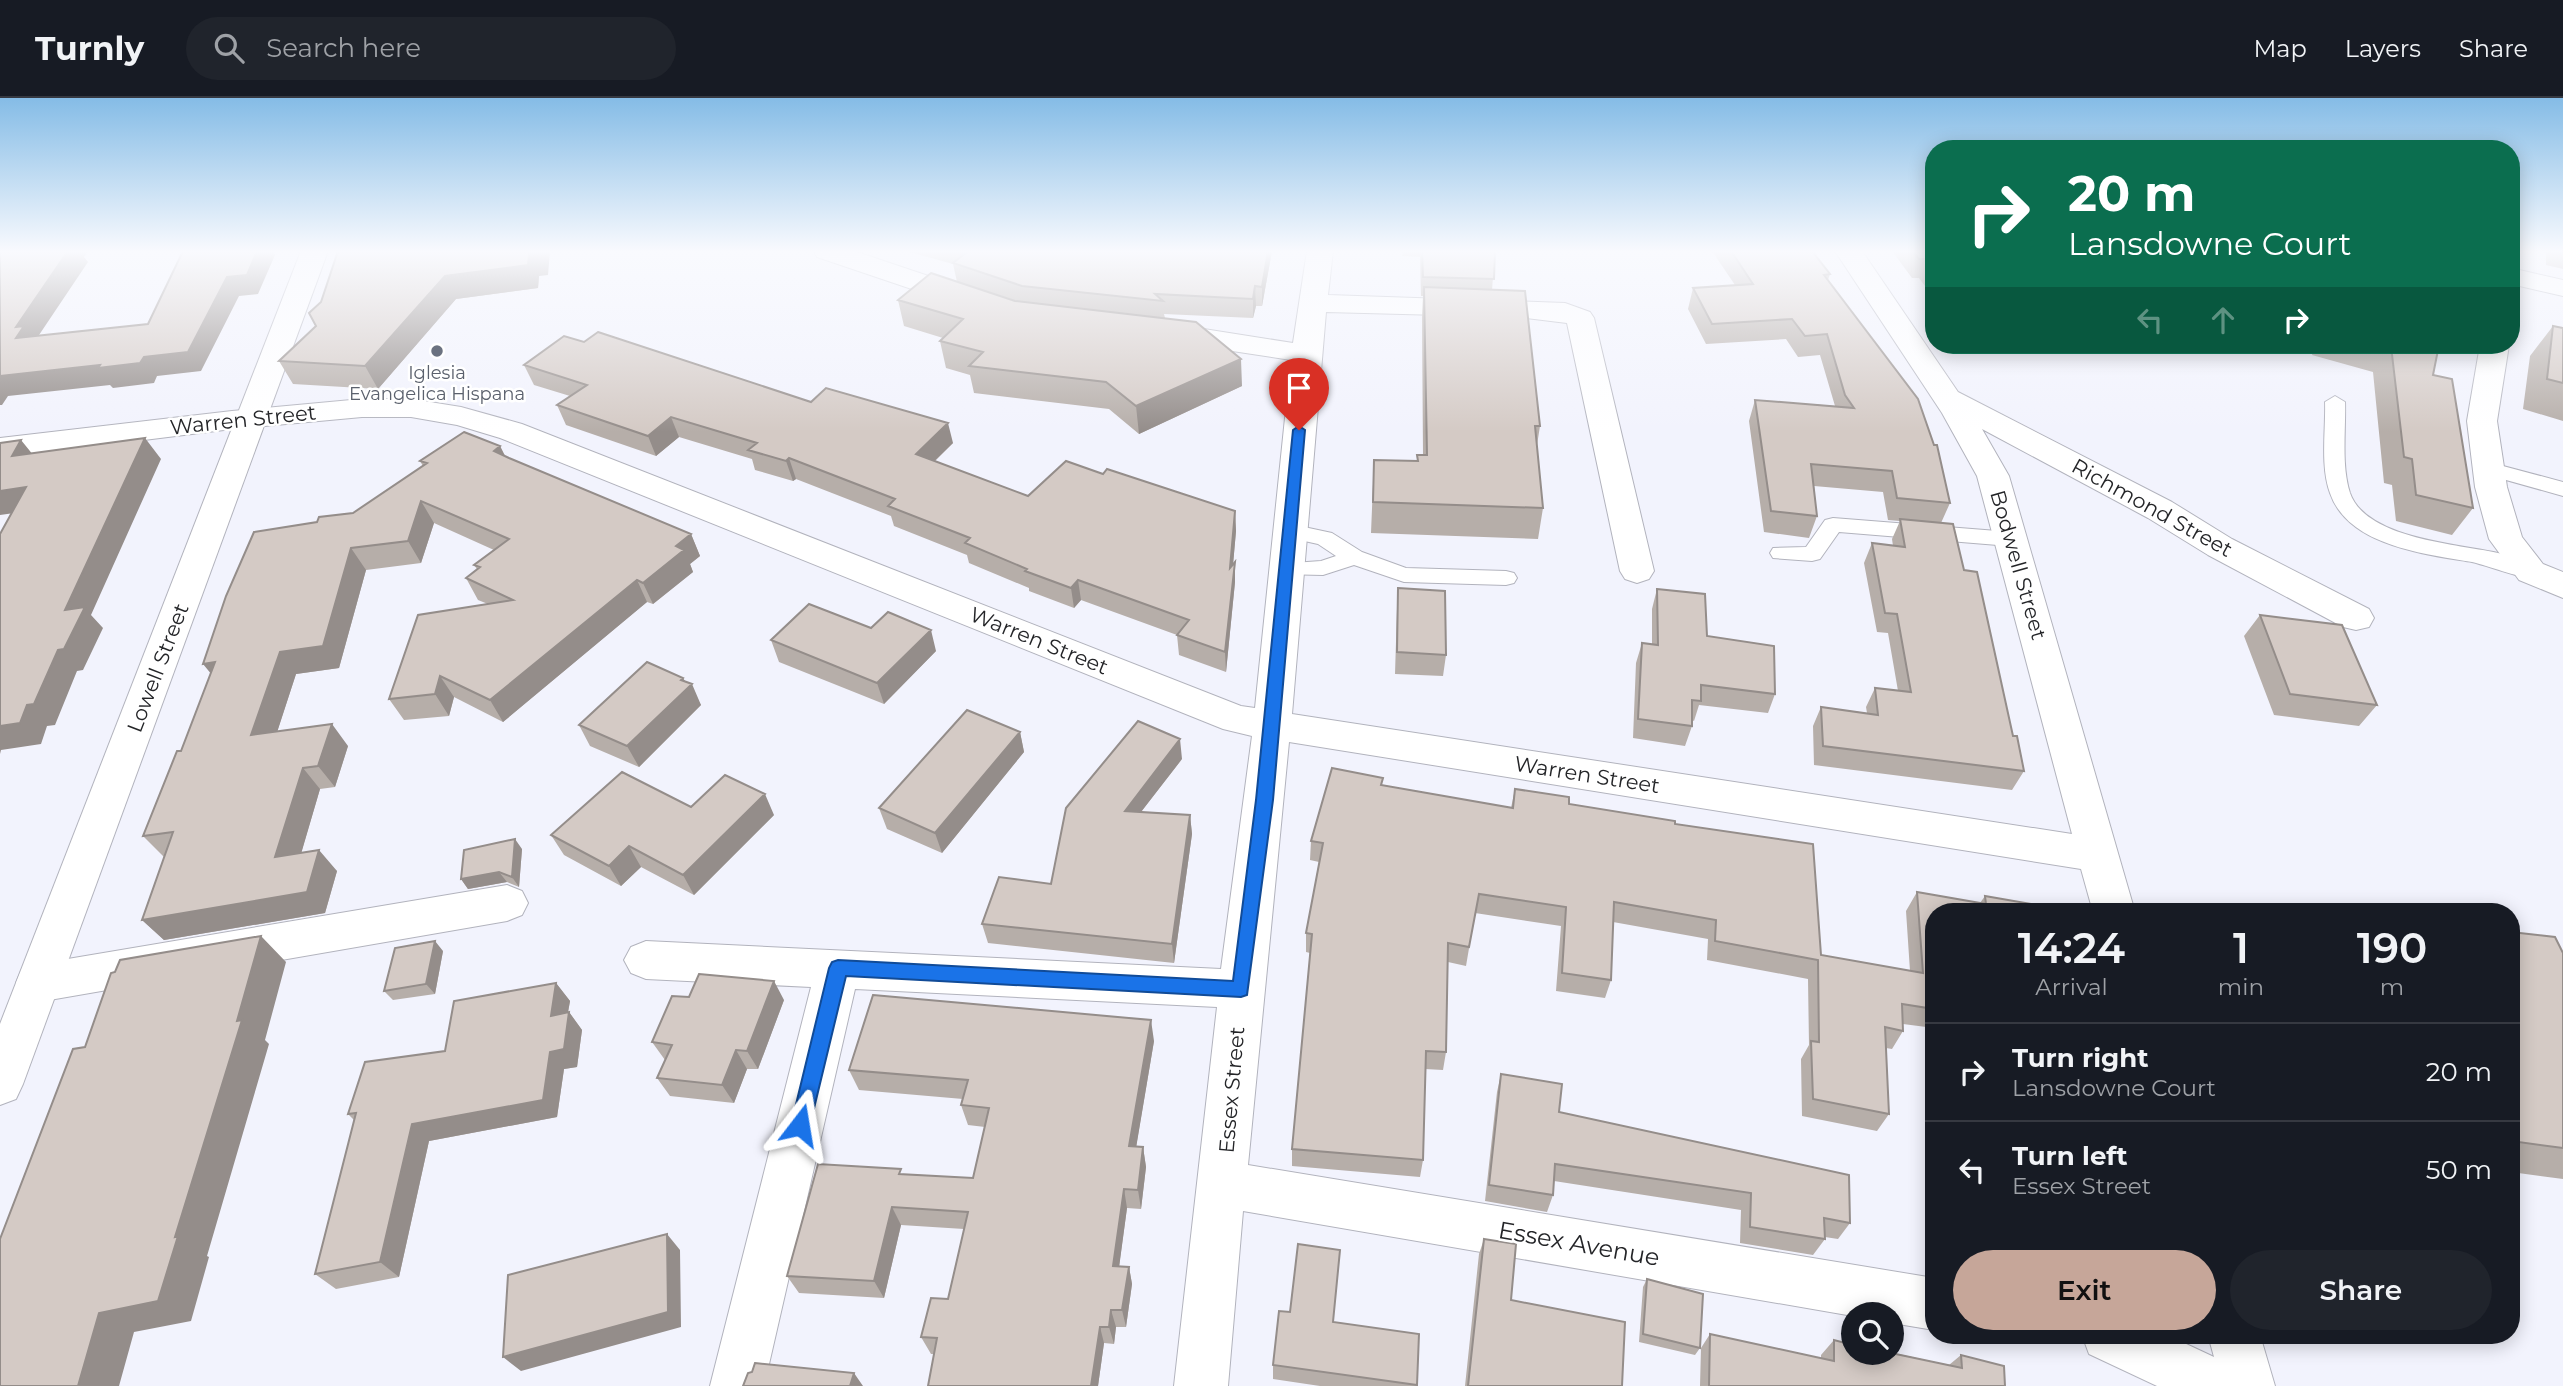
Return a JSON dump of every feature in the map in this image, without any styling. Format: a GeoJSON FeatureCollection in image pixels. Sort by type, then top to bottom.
{"type":"FeatureCollection","features":[{"type":"Feature","properties":{"kind":"street","name":"Lowell Street"},"geometry":{"type":"LineString","coordinates":[[0,1084],[292,311]]}},
{"type":"Feature","properties":{"kind":"street","name":"Essex Street"},"geometry":{"type":"LineString","coordinates":[[1201,1386],[1241,989],[1272,725],[1306,354],[1314,311]]}},
{"type":"Feature","properties":{"kind":"street"},"geometry":{"type":"LineString","coordinates":[[1549,311],[1565,312],[1580,318],[1636,571]]}},
{"type":"Feature","properties":{"kind":"street","name":"Bodwell Street"},"geometry":{"type":"LineString","coordinates":[[1889,311],[1948,398],[1993,476],[2111,903]]}},
{"type":"Feature","properties":{"kind":"street"},"geometry":{"type":"LineString","coordinates":[[1140,329],[1306,354]]}},
{"type":"Feature","properties":{"kind":"street"},"geometry":{"type":"LineString","coordinates":[[2493,354],[2482,421],[2488,468],[2506,539],[2531,572],[2563,586]]}},
{"type":"Feature","properties":{"kind":"street","name":"Richmond Street"},"geometry":{"type":"LineString","coordinates":[[1948,398],[2356,618]]}},
{"type":"Feature","properties":{"kind":"street","name":"Warren Street"},"geometry":{"type":"LineString","coordinates":[[0,448],[252,418],[362,408],[411,408],[461,416],[511,431],[1236,719],[2098,855]]}},
{"type":"Feature","properties":{"kind":"street"},"geometry":{"type":"LineString","coordinates":[[38,983],[507,903]]}},
{"type":"Feature","properties":{"kind":"street"},"geometry":{"type":"LineString","coordinates":[[646,960],[1241,989]]}},
{"type":"Feature","properties":{"kind":"street"},"geometry":{"type":"LineString","coordinates":[[737,1386],[838,968]]}},
{"type":"Feature","properties":{"kind":"street","name":"Essex Avenue"},"geometry":{"type":"LineString","coordinates":[[1223,1184],[1925,1302]]}},
{"type":"Feature","properties":{"kind":"street"},"geometry":{"type":"LineString","coordinates":[[2127,1344],[2216,1386]]}},
{"type":"Feature","properties":{"kind":"street"},"geometry":{"type":"LineString","coordinates":[[2236,1344],[2248,1386]]}},
{"type":"Feature","properties":{"kind":"lane"},"geometry":{"type":"LineString","coordinates":[[2335,402],[2341,494],[2353,516],[2375,529],[2418,544],[2502,562],[2531,572]]}},
{"type":"Feature","properties":{"kind":"lane"},"geometry":{"type":"LineString","coordinates":[[2488,468],[2563,489]]}},
{"type":"Feature","properties":{"kind":"lane"},"geometry":{"type":"LineString","coordinates":[[1781,553],[1812,554],[1833,525],[2010,540]]}},
{"type":"Feature","properties":{"kind":"lane"},"geometry":{"type":"LineString","coordinates":[[1288,550],[1324,538],[1354,557],[1404,575],[1506,578]]}},
{"type":"Feature","properties":{"kind":"lane"},"geometry":{"type":"LineString","coordinates":[[1288,550],[1323,568],[1354,557]]}},
{"type":"Feature","properties":{"kind":"building"},"geometry":{"type":"Polygon","coordinates":[[[0,311],[27,311],[16,327],[24,326],[16,338],[148,324],[154,311],[209,311],[188,352],[144,357],[140,363],[0,376],[0,311]]]}},
{"type":"Feature","properties":{"kind":"building"},"geometry":{"type":"Polygon","coordinates":[[[414,311],[365,366],[279,361],[316,326],[309,313],[414,311]]]}},
{"type":"Feature","properties":{"kind":"building"},"geometry":{"type":"Polygon","coordinates":[[[936,311],[1102,311],[1196,322],[1241,359],[1136,406],[1106,382],[969,366],[983,352],[940,341],[963,319],[936,311]]]}},
{"type":"Feature","properties":{"kind":"building"},"geometry":{"type":"Polygon","coordinates":[[[1424,311],[1527,311],[1540,426],[1535,426],[1543,508],[1373,502],[1374,460],[1418,461],[1417,455],[1427,455],[1424,311]]]}},
{"type":"Feature","properties":{"kind":"building"},"geometry":{"type":"Polygon","coordinates":[[[1705,311],[1851,311],[1918,399],[1934,445],[1937,445],[1950,503],[1897,498],[1892,471],[1811,464],[1817,516],[1771,511],[1755,400],[1854,408],[1845,395],[1827,334],[1805,336],[1792,319],[1712,324],[1705,311]]]}},
{"type":"Feature","properties":{"kind":"building"},"geometry":{"type":"Polygon","coordinates":[[[2553,326],[2563,328],[2563,383],[2547,379],[2553,326]]]}},
{"type":"Feature","properties":{"kind":"building"},"geometry":{"type":"Polygon","coordinates":[[[598,332],[811,402],[826,388],[948,423],[916,454],[1028,496],[1066,461],[1103,474],[1107,469],[1235,511],[1230,568],[1235,562],[1225,652],[1177,635],[1189,620],[1078,580],[1071,588],[1025,571],[1027,569],[965,543],[970,538],[888,506],[895,499],[789,458],[786,461],[748,450],[757,443],[671,417],[648,436],[557,405],[587,385],[524,365],[564,336],[584,342],[598,332]]]}},
{"type":"Feature","properties":{"kind":"building"},"geometry":{"type":"Polygon","coordinates":[[[2392,354],[2437,354],[2433,375],[2452,379],[2473,508],[2416,495],[2412,459],[2404,457],[2392,354]]]}},
{"type":"Feature","properties":{"kind":"building"},"geometry":{"type":"Polygon","coordinates":[[[464,432],[500,446],[494,451],[509,458],[691,534],[676,546],[684,550],[643,583],[637,580],[490,700],[440,676],[435,694],[389,699],[418,615],[513,600],[466,578],[480,567],[474,565],[509,539],[421,501],[408,541],[351,548],[323,646],[280,652],[251,735],[332,724],[318,766],[303,768],[275,857],[319,850],[307,892],[142,920],[173,832],[143,836],[177,751],[181,751],[215,662],[203,664],[226,596],[254,532],[317,522],[319,517],[353,513],[427,463],[420,461],[464,432]]]}},
{"type":"Feature","properties":{"kind":"building"},"geometry":{"type":"Polygon","coordinates":[[[145,438],[65,610],[85,607],[64,649],[58,650],[34,704],[27,705],[20,723],[0,726],[0,534],[26,487],[0,491],[0,443],[21,440],[12,456],[145,438]]]}},
{"type":"Feature","properties":{"kind":"building"},"geometry":{"type":"Polygon","coordinates":[[[1900,519],[1953,524],[1964,570],[1977,572],[2013,736],[2017,736],[2024,771],[1823,746],[1821,707],[1878,715],[1875,688],[1911,692],[1897,614],[1885,613],[1872,543],[1905,547],[1900,519]]]}},
{"type":"Feature","properties":{"kind":"building"},"geometry":{"type":"Polygon","coordinates":[[[1398,588],[1445,591],[1446,655],[1397,652],[1398,588]]]}},
{"type":"Feature","properties":{"kind":"building"},"geometry":{"type":"Polygon","coordinates":[[[1657,589],[1705,594],[1707,636],[1774,646],[1775,694],[1701,685],[1701,701],[1692,700],[1692,726],[1638,719],[1642,643],[1658,645],[1657,589]]]}},
{"type":"Feature","properties":{"kind":"building"},"geometry":{"type":"Polygon","coordinates":[[[809,604],[871,628],[888,612],[931,630],[877,683],[771,640],[809,604]]]}},
{"type":"Feature","properties":{"kind":"building"},"geometry":{"type":"Polygon","coordinates":[[[2260,615],[2342,625],[2377,705],[2290,694],[2260,615]]]}},
{"type":"Feature","properties":{"kind":"building"},"geometry":{"type":"Polygon","coordinates":[[[647,662],[692,684],[627,746],[579,725],[647,662]]]}},
{"type":"Feature","properties":{"kind":"building"},"geometry":{"type":"Polygon","coordinates":[[[967,710],[1020,732],[935,833],[879,808],[967,710]]]}},
{"type":"Feature","properties":{"kind":"building"},"geometry":{"type":"Polygon","coordinates":[[[1138,721],[1180,739],[1125,811],[1190,815],[1172,944],[982,924],[999,877],[1051,884],[1066,808],[1138,721]]]}},
{"type":"Feature","properties":{"kind":"building"},"geometry":{"type":"Polygon","coordinates":[[[1332,768],[1383,778],[1381,785],[1513,808],[1515,789],[1569,797],[1569,804],[1675,821],[1675,824],[1813,844],[1821,955],[1923,973],[1917,892],[1980,903],[1925,903],[1925,1008],[1902,1004],[1903,1031],[1885,1027],[1889,1114],[1813,1099],[1811,1041],[1819,1042],[1818,960],[1715,941],[1716,920],[1614,902],[1611,980],[1562,973],[1566,907],[1479,894],[1469,947],[1448,943],[1446,1052],[1426,1051],[1423,1160],[1292,1149],[1312,934],[1306,933],[1323,843],[1311,841],[1332,768]]]}},
{"type":"Feature","properties":{"kind":"building"},"geometry":{"type":"Polygon","coordinates":[[[622,772],[691,807],[725,775],[765,794],[683,875],[629,846],[609,866],[551,835],[622,772]]]}},
{"type":"Feature","properties":{"kind":"building"},"geometry":{"type":"Polygon","coordinates":[[[515,839],[512,877],[499,872],[461,879],[464,850],[515,839]]]}},
{"type":"Feature","properties":{"kind":"building"},"geometry":{"type":"Polygon","coordinates":[[[1985,896],[2025,903],[1986,903],[1985,896]]]}},
{"type":"Feature","properties":{"kind":"building"},"geometry":{"type":"Polygon","coordinates":[[[2520,933],[2555,937],[2563,953],[2563,1148],[2520,1142],[2520,933]]]}},
{"type":"Feature","properties":{"kind":"building"},"geometry":{"type":"Polygon","coordinates":[[[261,936],[237,1021],[242,1020],[158,1301],[99,1313],[78,1386],[0,1386],[0,1239],[73,1049],[85,1047],[111,973],[115,972],[120,960],[261,936]]]}},
{"type":"Feature","properties":{"kind":"building"},"geometry":{"type":"Polygon","coordinates":[[[435,941],[426,984],[384,991],[395,948],[435,941]]]}},
{"type":"Feature","properties":{"kind":"building"},"geometry":{"type":"Polygon","coordinates":[[[699,974],[774,981],[747,1051],[736,1050],[722,1085],[657,1078],[672,1045],[652,1042],[672,996],[689,997],[699,974]]]}},
{"type":"Feature","properties":{"kind":"building"},"geometry":{"type":"Polygon","coordinates":[[[556,983],[551,1016],[569,1012],[564,1049],[550,1052],[543,1100],[412,1124],[380,1262],[315,1274],[356,1113],[348,1114],[365,1062],[445,1051],[454,1001],[556,983]]]}},
{"type":"Feature","properties":{"kind":"building"},"geometry":{"type":"Polygon","coordinates":[[[873,995],[1151,1020],[1129,1146],[1143,1147],[1138,1190],[1124,1189],[1113,1266],[1129,1267],[1122,1310],[1111,1310],[1109,1327],[1100,1327],[1091,1386],[928,1386],[937,1338],[921,1337],[931,1298],[948,1299],[968,1212],[892,1207],[874,1281],[787,1276],[818,1164],[901,1169],[899,1174],[973,1178],[989,1108],[961,1105],[968,1080],[849,1070],[873,995]]]}},
{"type":"Feature","properties":{"kind":"building"},"geometry":{"type":"Polygon","coordinates":[[[1501,1074],[1562,1084],[1559,1112],[1849,1175],[1850,1223],[1824,1218],[1825,1239],[1750,1227],[1751,1193],[1555,1164],[1553,1195],[1489,1185],[1501,1074]]]}},
{"type":"Feature","properties":{"kind":"building"},"geometry":{"type":"Polygon","coordinates":[[[667,1234],[668,1312],[503,1357],[508,1275],[667,1234]]]}},
{"type":"Feature","properties":{"kind":"building"},"geometry":{"type":"Polygon","coordinates":[[[1484,1239],[1516,1244],[1511,1300],[1625,1322],[1622,1386],[1468,1386],[1484,1239]]]}},
{"type":"Feature","properties":{"kind":"building"},"geometry":{"type":"Polygon","coordinates":[[[1298,1244],[1340,1250],[1333,1322],[1419,1334],[1417,1385],[1273,1365],[1279,1311],[1290,1312],[1298,1244]]]}},
{"type":"Feature","properties":{"kind":"building"},"geometry":{"type":"Polygon","coordinates":[[[1647,1279],[1703,1294],[1700,1348],[1643,1334],[1647,1279]]]}},
{"type":"Feature","properties":{"kind":"building"},"geometry":{"type":"Polygon","coordinates":[[[1710,1334],[1834,1361],[1834,1340],[1841,1342],[1841,1365],[1904,1365],[1904,1356],[1962,1368],[1961,1355],[2004,1366],[2005,1386],[1709,1386],[1710,1334]]]}},
{"type":"Feature","properties":{"kind":"building"},"geometry":{"type":"Polygon","coordinates":[[[755,1363],[854,1373],[850,1386],[743,1386],[755,1363]]]}},
{"type":"Feature","properties":{"kind":"place","name":"Iglesia Evangelica Hispana"},"geometry":{"type":"Point","coordinates":[437,351]}},
{"type":"Feature","properties":{"kind":"route"},"geometry":{"type":"LineString","coordinates":[[800,1125],[838,968],[1241,989],[1265,800],[1299,430]]}}]}
